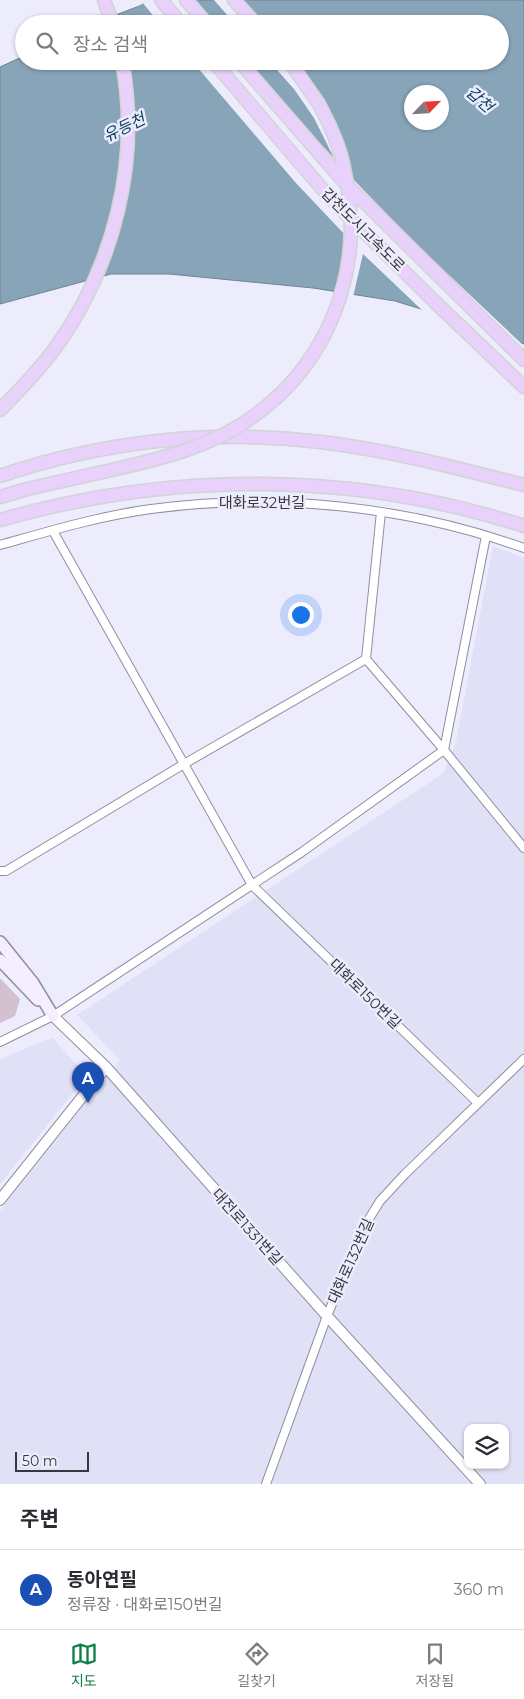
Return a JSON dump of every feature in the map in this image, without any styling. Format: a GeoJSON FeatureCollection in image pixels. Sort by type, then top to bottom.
{"type":"FeatureCollection","features":[{"type":"Feature","properties":{"kind":"highway"},"geometry":{"type":"LineString","coordinates":[[104,0],[110,15]]}},
{"type":"Feature","properties":{"kind":"highway"},"geometry":{"type":"LineString","coordinates":[[161,0],[174,15]]}},
{"type":"Feature","properties":{"kind":"highway"},"geometry":{"type":"LineString","coordinates":[[186,0],[198,15]]}},
{"type":"Feature","properties":{"kind":"highway"},"geometry":{"type":"LineString","coordinates":[[234,0],[248,15]]}},
{"type":"Feature","properties":{"kind":"highway"},"geometry":{"type":"LineString","coordinates":[[0,410],[22,388],[55,349],[84,302],[101,265],[113,230],[126,165],[128,99],[123,70]]}},
{"type":"Feature","properties":{"kind":"highway","name":"갑천도시고속도로"},"geometry":{"type":"LineString","coordinates":[[221,70],[330,198],[524,388]]}},
{"type":"Feature","properties":{"kind":"highway","name":"갑천도시고속도로"},"geometry":{"type":"LineString","coordinates":[[247,70],[346,184],[524,360]]}},
{"type":"Feature","properties":{"kind":"highway"},"geometry":{"type":"LineString","coordinates":[[0,497],[186,451],[209,441],[253,417],[290,385],[313,355],[336,310],[350,253],[351,232],[348,192],[340,152],[319,104],[295,70]]}},
{"type":"Feature","properties":{"kind":"highway"},"geometry":{"type":"LineString","coordinates":[[0,476],[54,460],[121,446],[180,439],[264,438],[320,442],[374,450],[524,485]]}},
{"type":"Feature","properties":{"kind":"highway"},"geometry":{"type":"LineString","coordinates":[[0,520],[67,502],[110,494],[148,489],[236,483],[327,486],[379,493],[461,509],[524,526]]}},
{"type":"Feature","properties":{"kind":"main road"},"geometry":{"type":"LineString","coordinates":[[0,942],[33,982],[53,1016]]}},
{"type":"Feature","properties":{"kind":"main road"},"geometry":{"type":"LineString","coordinates":[[0,960],[53,1016]]}},
{"type":"Feature","properties":{"kind":"street","name":"대화로32번길"},"geometry":{"type":"LineString","coordinates":[[0,545],[87,520],[151,509],[220,502],[305,503],[381,512],[440,524],[524,548]]}},
{"type":"Feature","properties":{"kind":"street"},"geometry":{"type":"LineString","coordinates":[[381,512],[366,659],[524,848]]}},
{"type":"Feature","properties":{"kind":"street","name":"대화로150번길"},"geometry":{"type":"LineString","coordinates":[[53,531],[252,885],[478,1103]]}},
{"type":"Feature","properties":{"kind":"street"},"geometry":{"type":"LineString","coordinates":[[0,1042],[53,1016],[302,852],[444,750],[486,536]]}},
{"type":"Feature","properties":{"kind":"street"},"geometry":{"type":"LineString","coordinates":[[0,871],[6,871],[184,764],[366,659]]}},
{"type":"Feature","properties":{"kind":"street","name":"대전로1331번길"},"geometry":{"type":"LineString","coordinates":[[53,1016],[106,1067],[326,1316],[480,1484]]}},
{"type":"Feature","properties":{"kind":"street","name":"대화로132번길"},"geometry":{"type":"LineString","coordinates":[[266,1484],[326,1316],[364,1227],[380,1201],[405,1174],[524,1059]]}},
{"type":"Feature","properties":{"kind":"street"},"geometry":{"type":"LineString","coordinates":[[0,1200],[106,1067]]}},
{"type":"Feature","properties":{"kind":"shaded area"},"geometry":{"type":"Polygon","coordinates":[[[493,546],[524,558],[524,1484],[0,1484],[0,1211],[120,1060],[77,1015],[441,775],[445,770],[456,742],[493,546]]]}},
{"type":"Feature","properties":{"kind":"shaded area"},"geometry":{"type":"Polygon","coordinates":[[[0,978],[20,999],[15,1016],[0,1023],[0,978]]]}},
{"type":"Feature","properties":{"kind":"shaded area"},"geometry":{"type":"Polygon","coordinates":[[[52,1038],[87,1076],[0,1184],[0,1059],[52,1038]]]}},
{"type":"Feature","properties":{"kind":"water"},"geometry":{"type":"Polygon","coordinates":[[[146,0],[524,0],[524,344],[476,326],[395,301],[313,288],[169,274],[111,274],[0,304],[0,67],[15,60],[15,70],[509,70],[509,15],[116,15],[142,5],[146,0]]]}},
{"type":"Feature","properties":{"kind":"pier"},"geometry":{"type":"Polygon","coordinates":[[[143,0],[196,0],[208,15],[153,15],[142,2],[143,0]]]}},
{"type":"Feature","properties":{"kind":"pier"},"geometry":{"type":"Polygon","coordinates":[[[214,0],[237,0],[250,15],[227,15],[214,0]]]}},
{"type":"Feature","properties":{"kind":"pier"},"geometry":{"type":"Polygon","coordinates":[[[200,70],[256,70],[334,158],[314,118],[294,89],[277,70],[294,70],[350,169],[352,178],[415,243],[524,346],[475,328],[425,313],[363,254],[353,297],[336,294],[347,237],[295,182],[200,70]]]}},
{"type":"Feature","properties":{"kind":"place","name":"동아연필"},"geometry":{"type":"Point","coordinates":[88,1103]}},
{"type":"Feature","properties":{"kind":"water label","name":"갑천"},"geometry":{"type":"Point","coordinates":[480,99]}},
{"type":"Feature","properties":{"kind":"water label","name":"유등천"},"geometry":{"type":"Point","coordinates":[124,127]}}]}
